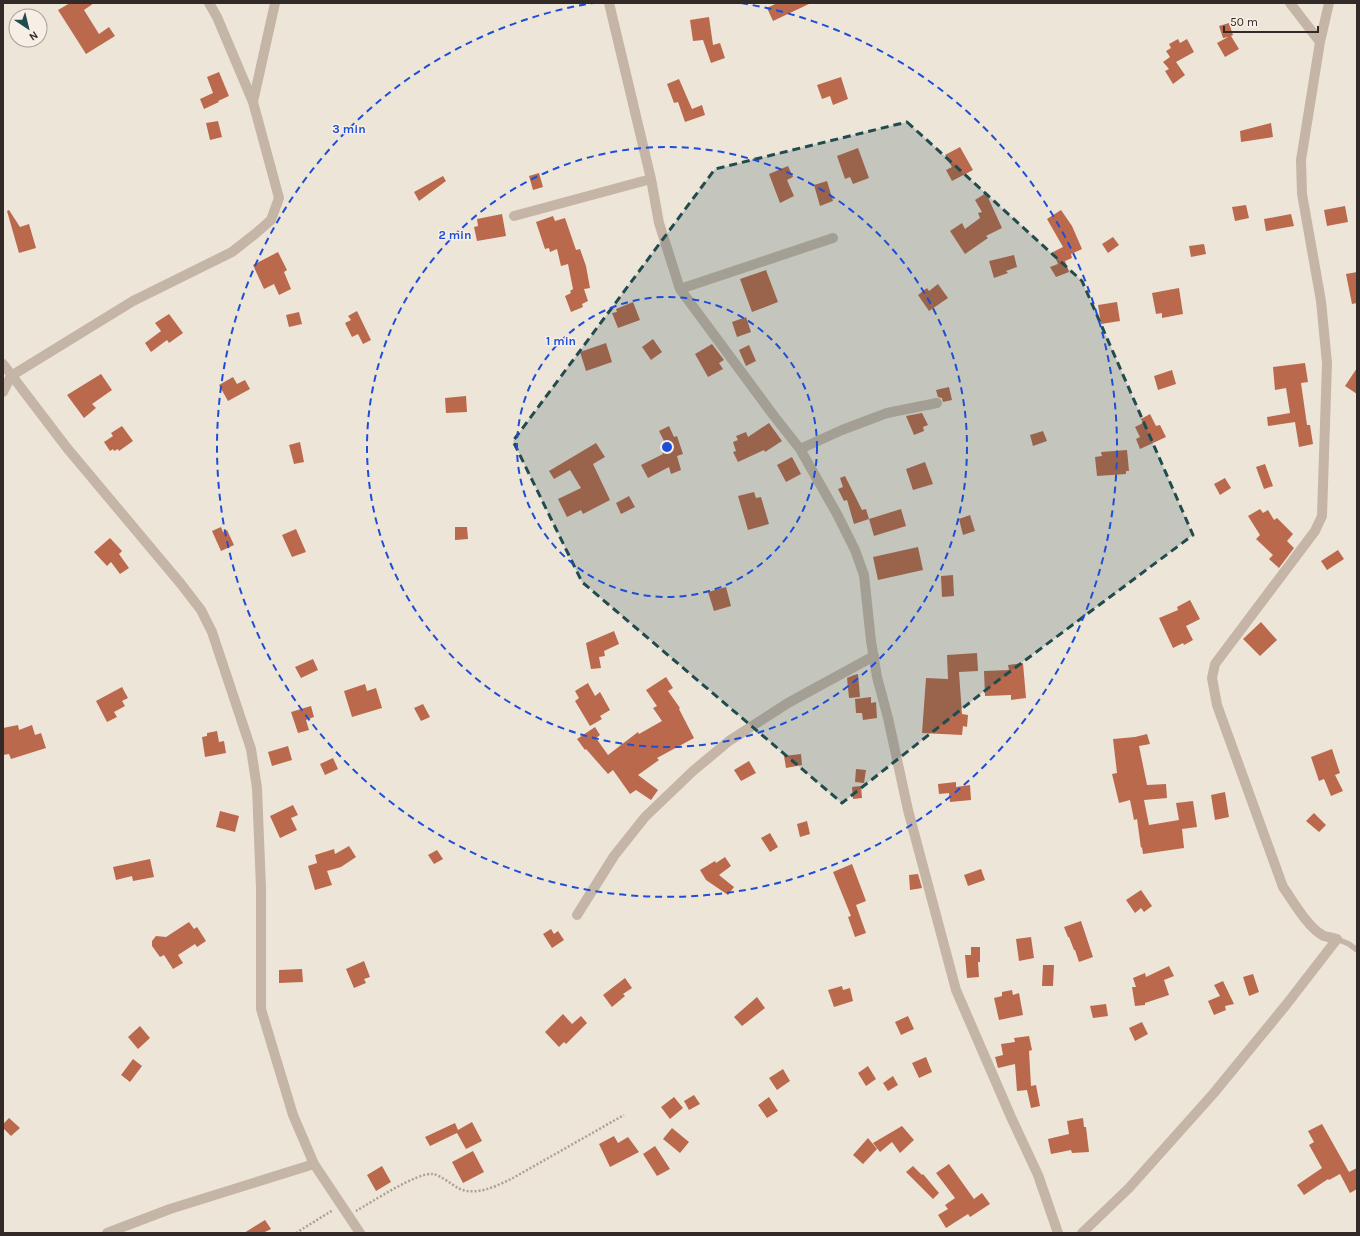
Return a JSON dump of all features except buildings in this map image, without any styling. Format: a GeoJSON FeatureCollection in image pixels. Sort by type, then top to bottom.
{"type":"FeatureCollection","features":[{"type":"Feature","properties":{"kind":"street"},"geometry":{"type":"LineString","coordinates":[[3,392],[11,376],[133,301],[232,252],[271,220],[279,198],[253,102],[217,17],[209,3]]}},
{"type":"Feature","properties":{"kind":"street"},"geometry":{"type":"LineString","coordinates":[[253,102],[275,3]]}},
{"type":"Feature","properties":{"kind":"street"},"geometry":{"type":"LineString","coordinates":[[609,3],[651,179],[659,223],[680,289],[800,449],[837,514],[864,575],[877,677],[888,718],[908,810],[956,990],[1038,1175],[1058,1233]]}},
{"type":"Feature","properties":{"kind":"street"},"geometry":{"type":"LineString","coordinates":[[1290,3],[1320,42]]}},
{"type":"Feature","properties":{"kind":"street"},"geometry":{"type":"LineString","coordinates":[[1082,1233],[1129,1188],[1213,1094],[1286,1006],[1337,939],[1324,935],[1314,927],[1298,909],[1283,887],[1217,705],[1212,678],[1216,664],[1224,652],[1316,531],[1322,516],[1327,363],[1321,302],[1302,194],[1301,160],[1320,42],[1329,3]]}},
{"type":"Feature","properties":{"kind":"street"},"geometry":{"type":"LineString","coordinates":[[514,216],[651,179]]}},
{"type":"Feature","properties":{"kind":"street"},"geometry":{"type":"LineString","coordinates":[[680,289],[833,238]]}},
{"type":"Feature","properties":{"kind":"street"},"geometry":{"type":"LineString","coordinates":[[3,364],[67,448],[181,584],[201,610],[212,632],[251,749],[257,788],[261,888],[261,1009],[293,1115],[314,1164],[360,1233]]}},
{"type":"Feature","properties":{"kind":"street"},"geometry":{"type":"LineString","coordinates":[[800,449],[842,430],[887,413],[937,403]]}},
{"type":"Feature","properties":{"kind":"street"},"geometry":{"type":"LineString","coordinates":[[577,915],[614,856],[645,818],[693,771],[729,740],[788,703],[874,656]]}},
{"type":"Feature","properties":{"kind":"street"},"geometry":{"type":"LineString","coordinates":[[107,1233],[170,1209],[314,1164]]}},
{"type":"Feature","properties":{"kind":"lane"},"geometry":{"type":"LineString","coordinates":[[1337,939],[1349,944],[1357,950]]}},
{"type":"Feature","properties":{"kind":"path"},"geometry":{"type":"LineString","coordinates":[[349,1215],[406,1183],[422,1176],[434,1174],[460,1189],[477,1191],[497,1186],[624,1115]]}},
{"type":"Feature","properties":{"kind":"path"},"geometry":{"type":"LineString","coordinates":[[296,1233],[342,1205]]}},
{"type":"Feature","properties":{"kind":"highlighted area"},"geometry":{"type":"Polygon","coordinates":[[[907,122],[1082,281],[1193,535],[996,682],[842,803],[582,582],[513,441],[715,169],[907,122]]]}}]}
